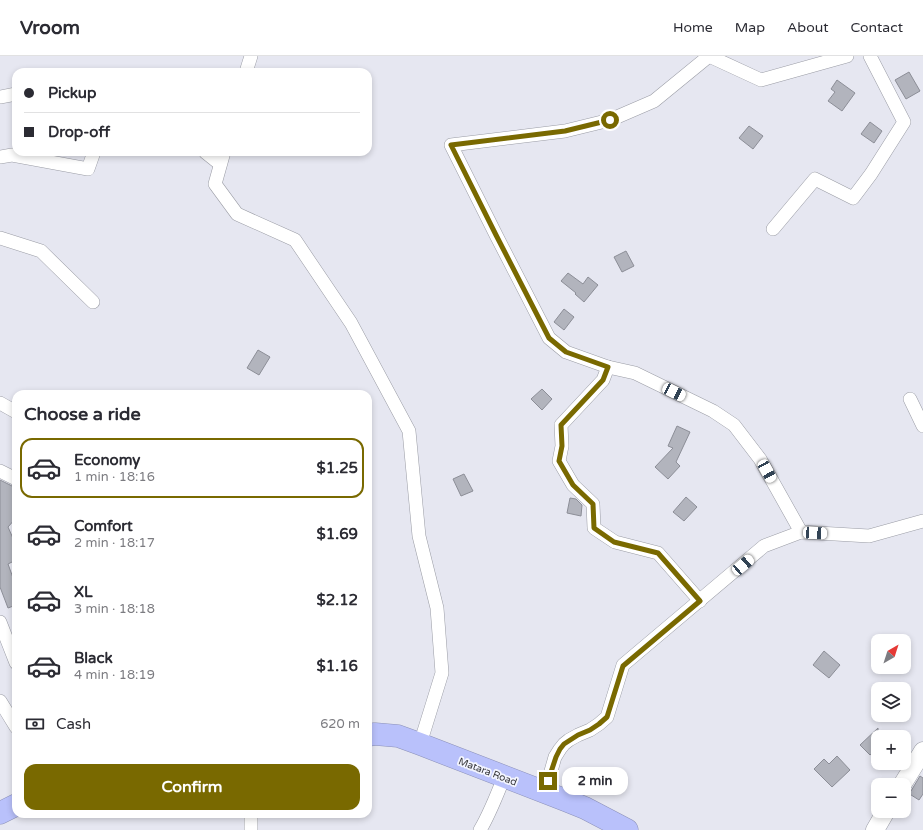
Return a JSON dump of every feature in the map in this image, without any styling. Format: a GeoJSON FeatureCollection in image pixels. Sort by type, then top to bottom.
{"type":"FeatureCollection","features":[{"type":"Feature","properties":{"kind":"highway","name":"Matara Road"},"geometry":{"type":"LineString","coordinates":[[372,734],[398,736],[420,744],[584,808],[627,830]]}},
{"type":"Feature","properties":{"kind":"highway"},"geometry":{"type":"LineString","coordinates":[[0,813],[12,807]]}},
{"type":"Feature","properties":{"kind":"main road"},"geometry":{"type":"LineString","coordinates":[[906,778],[923,751]]}},
{"type":"Feature","properties":{"kind":"main road"},"geometry":{"type":"LineString","coordinates":[[874,830],[882,818]]}},
{"type":"Feature","properties":{"kind":"street"},"geometry":{"type":"LineString","coordinates":[[247,68],[251,56]]}},
{"type":"Feature","properties":{"kind":"street"},"geometry":{"type":"LineString","coordinates":[[801,532],[760,459],[734,425],[713,411],[635,373],[608,367],[566,352],[549,338],[451,145],[565,131],[610,120],[654,101],[709,56],[761,80],[847,56]]}},
{"type":"Feature","properties":{"kind":"street"},"geometry":{"type":"LineString","coordinates":[[773,229],[816,179],[854,198],[904,122],[870,56]]}},
{"type":"Feature","properties":{"kind":"street"},"geometry":{"type":"LineString","coordinates":[[0,97],[12,95]]}},
{"type":"Feature","properties":{"kind":"street"},"geometry":{"type":"LineString","coordinates":[[0,157],[12,156],[88,169],[93,156]]}},
{"type":"Feature","properties":{"kind":"street"},"geometry":{"type":"LineString","coordinates":[[222,158],[215,184],[237,214],[295,240],[351,323],[409,431],[419,536],[437,608],[442,673],[420,744]]}},
{"type":"Feature","properties":{"kind":"street"},"geometry":{"type":"LineString","coordinates":[[0,238],[41,251],[93,302]]}},
{"type":"Feature","properties":{"kind":"street"},"geometry":{"type":"LineString","coordinates":[[608,367],[603,380],[561,425],[562,446],[559,461],[573,485],[593,504],[594,528],[614,542],[658,553],[700,601]]}},
{"type":"Feature","properties":{"kind":"street"},"geometry":{"type":"LineString","coordinates":[[910,398],[923,426]]}},
{"type":"Feature","properties":{"kind":"street"},"geometry":{"type":"LineString","coordinates":[[0,403],[12,410]]}},
{"type":"Feature","properties":{"kind":"street"},"geometry":{"type":"LineString","coordinates":[[0,471],[12,477]]}},
{"type":"Feature","properties":{"kind":"street"},"geometry":{"type":"LineString","coordinates":[[545,792],[556,757],[564,744],[599,724],[607,717],[623,666],[764,546],[801,532],[868,536],[923,521]]}},
{"type":"Feature","properties":{"kind":"street"},"geometry":{"type":"LineString","coordinates":[[0,622],[12,653]]}},
{"type":"Feature","properties":{"kind":"street"},"geometry":{"type":"LineString","coordinates":[[0,701],[12,720]]}},
{"type":"Feature","properties":{"kind":"street"},"geometry":{"type":"LineString","coordinates":[[480,830],[494,803],[504,777]]}},
{"type":"Feature","properties":{"kind":"street"},"geometry":{"type":"LineString","coordinates":[[251,818],[251,830]]}},
{"type":"Feature","properties":{"kind":"building"},"geometry":{"type":"Polygon","coordinates":[[[909,72],[920,91],[906,99],[895,80],[909,72]]]}},
{"type":"Feature","properties":{"kind":"building"},"geometry":{"type":"Polygon","coordinates":[[[837,80],[855,93],[842,111],[828,101],[835,92],[831,89],[837,80]]]}},
{"type":"Feature","properties":{"kind":"building"},"geometry":{"type":"Polygon","coordinates":[[[870,122],[882,131],[874,143],[861,134],[870,122]]]}},
{"type":"Feature","properties":{"kind":"building"},"geometry":{"type":"Polygon","coordinates":[[[749,126],[763,136],[753,149],[739,138],[749,126]]]}},
{"type":"Feature","properties":{"kind":"building"},"geometry":{"type":"Polygon","coordinates":[[[626,251],[634,266],[622,272],[614,257],[626,251]]]}},
{"type":"Feature","properties":{"kind":"building"},"geometry":{"type":"Polygon","coordinates":[[[568,273],[583,284],[588,277],[598,285],[584,302],[575,294],[576,293],[561,281],[568,273]]]}},
{"type":"Feature","properties":{"kind":"building"},"geometry":{"type":"Polygon","coordinates":[[[564,309],[574,317],[564,330],[554,322],[564,309]]]}},
{"type":"Feature","properties":{"kind":"building"},"geometry":{"type":"Polygon","coordinates":[[[258,350],[270,357],[259,375],[247,368],[258,350]]]}},
{"type":"Feature","properties":{"kind":"building"},"geometry":{"type":"Polygon","coordinates":[[[542,389],[552,399],[542,410],[531,399],[542,389]]]}},
{"type":"Feature","properties":{"kind":"building"},"geometry":{"type":"Polygon","coordinates":[[[677,426],[690,432],[676,462],[680,466],[668,479],[655,467],[673,448],[668,446],[677,426]]]}},
{"type":"Feature","properties":{"kind":"building"},"geometry":{"type":"Polygon","coordinates":[[[464,474],[473,491],[461,496],[453,479],[464,474]]]}},
{"type":"Feature","properties":{"kind":"building"},"geometry":{"type":"Polygon","coordinates":[[[0,480],[12,486],[12,522],[8,527],[12,536],[12,562],[8,564],[12,575],[12,606],[8,608],[0,587],[0,480]]]}},
{"type":"Feature","properties":{"kind":"building"},"geometry":{"type":"Polygon","coordinates":[[[686,497],[697,507],[684,521],[673,512],[686,497]]]}},
{"type":"Feature","properties":{"kind":"building"},"geometry":{"type":"Polygon","coordinates":[[[570,498],[576,499],[582,505],[581,516],[567,513],[570,498]]]}},
{"type":"Feature","properties":{"kind":"building"},"geometry":{"type":"Polygon","coordinates":[[[824,651],[840,665],[829,678],[813,665],[824,651]]]}},
{"type":"Feature","properties":{"kind":"building"},"geometry":{"type":"Polygon","coordinates":[[[871,735],[871,754],[870,755],[860,745],[871,735]]]}},
{"type":"Feature","properties":{"kind":"building"},"geometry":{"type":"Polygon","coordinates":[[[837,756],[850,770],[832,787],[814,769],[824,759],[829,764],[837,756]]]}},
{"type":"Feature","properties":{"kind":"building"},"geometry":{"type":"Polygon","coordinates":[[[920,776],[923,778],[923,794],[919,800],[911,795],[911,791],[920,776]]]}},
{"type":"Feature","properties":{"kind":"route"},"geometry":{"type":"LineString","coordinates":[[548,781],[556,757],[564,744],[578,735],[590,730],[607,717],[623,666],[700,601],[658,553],[614,542],[594,528],[593,504],[573,485],[559,461],[562,446],[561,425],[603,380],[608,367],[566,352],[549,338],[451,145],[565,131],[610,120]]}}]}
